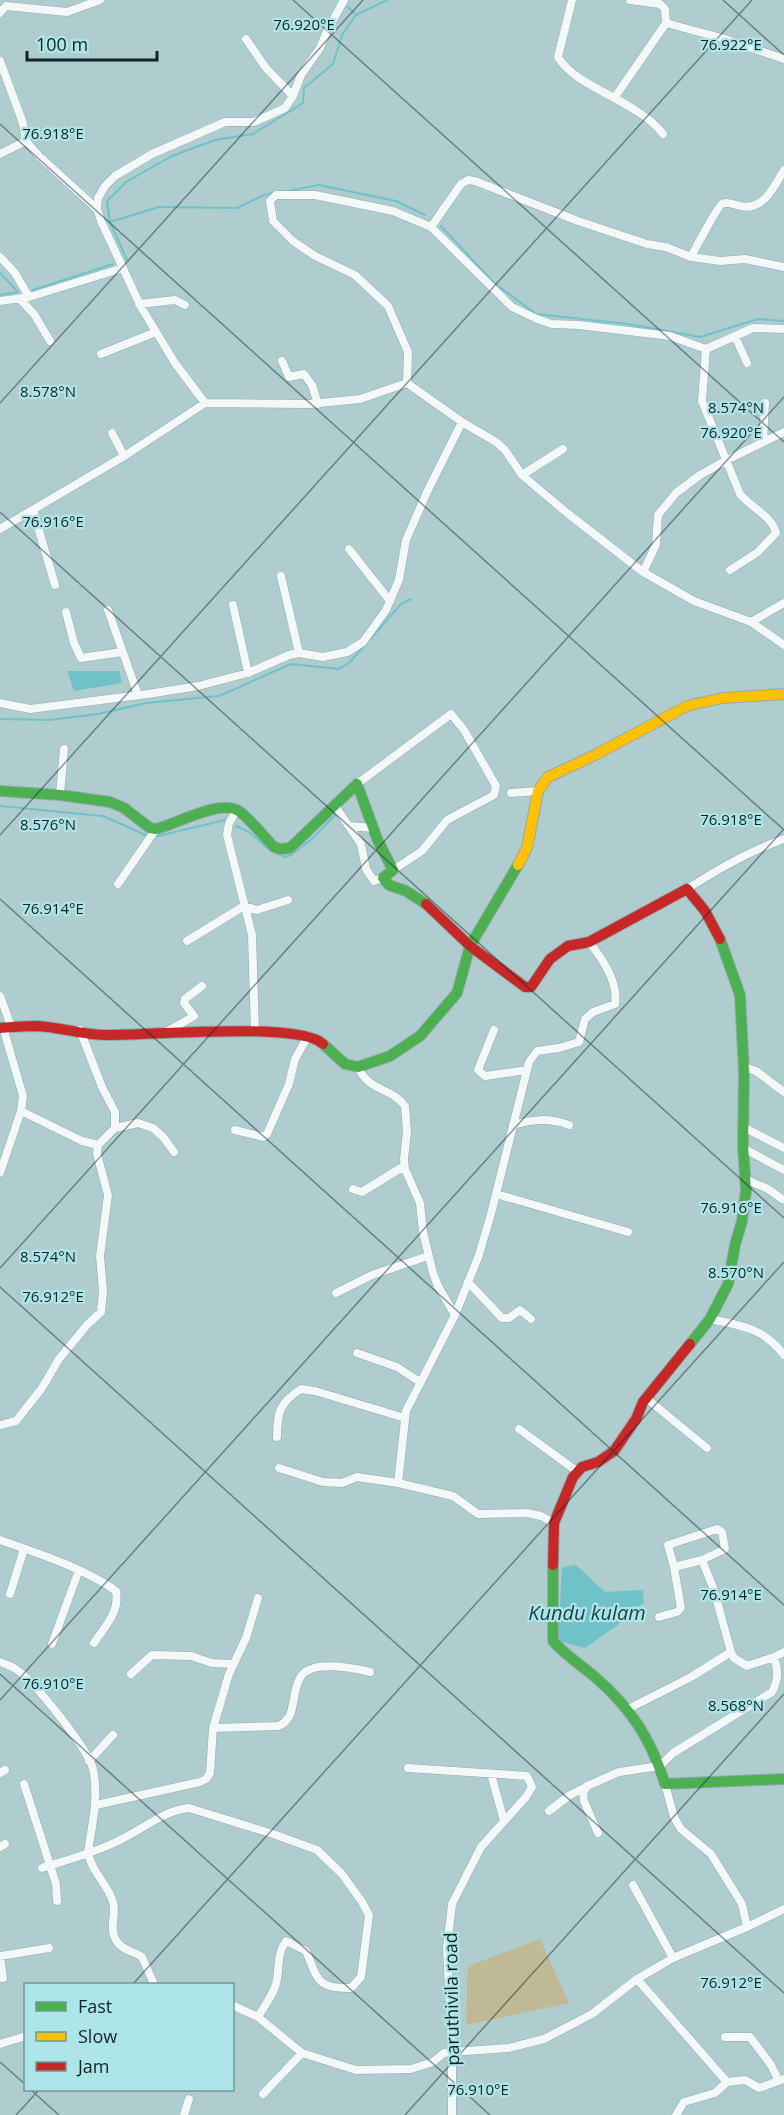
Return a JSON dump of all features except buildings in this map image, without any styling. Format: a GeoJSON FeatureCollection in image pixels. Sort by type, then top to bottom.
{"type":"FeatureCollection","features":[{"type":"Feature","properties":{"kind":"street"},"geometry":{"type":"LineString","coordinates":[[1,10],[6,6],[67,12],[100,0]]}},
{"type":"Feature","properties":{"kind":"street"},"geometry":{"type":"LineString","coordinates":[[97,209],[98,198],[115,176],[152,154],[225,122],[254,122],[285,108],[293,96],[301,75],[320,48],[344,0]]}},
{"type":"Feature","properties":{"kind":"street"},"geometry":{"type":"LineString","coordinates":[[572,0],[558,57],[561,62],[583,80],[646,116],[663,134]]}},
{"type":"Feature","properties":{"kind":"street"},"geometry":{"type":"LineString","coordinates":[[615,97],[666,23],[665,9],[660,4],[630,0]]}},
{"type":"Feature","properties":{"kind":"street"},"geometry":{"type":"LineString","coordinates":[[666,23],[725,39],[784,59]]}},
{"type":"Feature","properties":{"kind":"street"},"geometry":{"type":"LineString","coordinates":[[246,39],[266,68],[293,96]]}},
{"type":"Feature","properties":{"kind":"street"},"geometry":{"type":"LineString","coordinates":[[0,61],[23,123],[26,141],[39,156],[97,209],[139,304],[175,363],[205,403]]}},
{"type":"Feature","properties":{"kind":"street"},"geometry":{"type":"LineString","coordinates":[[0,154],[26,141]]}},
{"type":"Feature","properties":{"kind":"street"},"geometry":{"type":"LineString","coordinates":[[691,257],[711,223],[716,209],[721,204],[751,207],[762,202],[772,191],[784,170]]}},
{"type":"Feature","properties":{"kind":"street"},"geometry":{"type":"LineString","coordinates":[[431,227],[461,184],[468,180],[578,221],[647,244],[666,247],[691,257],[720,261],[745,259],[784,267]]}},
{"type":"Feature","properties":{"kind":"street"},"geometry":{"type":"LineString","coordinates":[[407,383],[408,352],[388,306],[355,275],[315,256],[293,242],[273,221],[270,201],[276,195],[315,195],[393,211],[431,227],[512,307],[552,324],[670,336],[706,349],[753,328],[784,330]]}},
{"type":"Feature","properties":{"kind":"street"},"geometry":{"type":"LineString","coordinates":[[0,257],[15,273],[29,297]]}},
{"type":"Feature","properties":{"kind":"street"},"geometry":{"type":"LineString","coordinates":[[0,301],[29,297],[123,268]]}},
{"type":"Feature","properties":{"kind":"street"},"geometry":{"type":"LineString","coordinates":[[20,299],[34,314],[50,341]]}},
{"type":"Feature","properties":{"kind":"street"},"geometry":{"type":"LineString","coordinates":[[139,304],[175,300],[185,305]]}},
{"type":"Feature","properties":{"kind":"street"},"geometry":{"type":"LineString","coordinates":[[101,354],[156,332]]}},
{"type":"Feature","properties":{"kind":"street"},"geometry":{"type":"LineString","coordinates":[[735,336],[747,363]]}},
{"type":"Feature","properties":{"kind":"street"},"geometry":{"type":"LineString","coordinates":[[706,349],[702,400],[725,461],[740,495],[746,503],[770,521],[776,533]]}},
{"type":"Feature","properties":{"kind":"street"},"geometry":{"type":"LineString","coordinates":[[282,361],[289,377],[304,374],[312,385],[318,404]]}},
{"type":"Feature","properties":{"kind":"street"},"geometry":{"type":"LineString","coordinates":[[0,529],[124,456],[205,403],[318,404],[360,399],[407,383]]}},
{"type":"Feature","properties":{"kind":"street"},"geometry":{"type":"LineString","coordinates":[[407,383],[462,422],[496,442],[505,450],[522,475],[643,572],[694,601],[751,622],[784,645]]}},
{"type":"Feature","properties":{"kind":"street"},"geometry":{"type":"LineString","coordinates":[[763,442],[765,403]]}},
{"type":"Feature","properties":{"kind":"street"},"geometry":{"type":"LineString","coordinates":[[0,704],[30,709],[138,695],[198,686],[248,673],[299,653],[323,657],[347,652],[363,642],[386,610],[399,580],[406,540],[462,422]]}},
{"type":"Feature","properties":{"kind":"street"},"geometry":{"type":"LineString","coordinates":[[643,572],[656,545],[658,515],[684,487],[725,461],[784,432]]}},
{"type":"Feature","properties":{"kind":"street"},"geometry":{"type":"LineString","coordinates":[[112,434],[124,456]]}},
{"type":"Feature","properties":{"kind":"street"},"geometry":{"type":"LineString","coordinates":[[522,475],[563,449]]}},
{"type":"Feature","properties":{"kind":"street"},"geometry":{"type":"LineString","coordinates":[[33,510],[55,585]]}},
{"type":"Feature","properties":{"kind":"street"},"geometry":{"type":"LineString","coordinates":[[730,570],[758,552],[784,528]]}},
{"type":"Feature","properties":{"kind":"street"},"geometry":{"type":"LineString","coordinates":[[348,549],[390,601]]}},
{"type":"Feature","properties":{"kind":"street"},"geometry":{"type":"LineString","coordinates":[[281,576],[299,653]]}},
{"type":"Feature","properties":{"kind":"street"},"geometry":{"type":"LineString","coordinates":[[751,622],[784,603]]}},
{"type":"Feature","properties":{"kind":"street"},"geometry":{"type":"LineString","coordinates":[[233,605],[248,673]]}},
{"type":"Feature","properties":{"kind":"street"},"geometry":{"type":"LineString","coordinates":[[108,610],[138,695]]}},
{"type":"Feature","properties":{"kind":"street"},"geometry":{"type":"LineString","coordinates":[[66,612],[74,643],[81,658],[122,652]]}},
{"type":"Feature","properties":{"kind":"street"},"geometry":{"type":"LineString","coordinates":[[5,1027],[36,1026],[80,1030],[104,1035],[166,1031],[271,1032],[308,1036],[318,1040],[345,1064],[358,1067],[390,1056],[420,1036],[457,993],[470,946],[527,848],[538,791],[548,777],[687,706],[722,698],[784,694]]}},
{"type":"Feature","properties":{"kind":"street"},"geometry":{"type":"LineString","coordinates":[[118,884],[156,830],[220,808],[237,810],[274,847],[290,848],[357,784],[451,714],[464,730],[496,786],[494,795],[447,820],[422,851],[383,878],[374,881],[366,869],[361,844],[335,806]]}},
{"type":"Feature","properties":{"kind":"street"},"geometry":{"type":"LineString","coordinates":[[60,795],[64,749]]}},
{"type":"Feature","properties":{"kind":"street"},"geometry":{"type":"LineString","coordinates":[[357,784],[373,828],[393,870]]}},
{"type":"Feature","properties":{"kind":"street"},"geometry":{"type":"LineString","coordinates":[[0,791],[60,795],[110,802],[124,808],[156,830]]}},
{"type":"Feature","properties":{"kind":"street"},"geometry":{"type":"LineString","coordinates":[[511,793],[538,791]]}},
{"type":"Feature","properties":{"kind":"street"},"geometry":{"type":"LineString","coordinates":[[237,810],[229,823],[227,835],[252,935],[255,1032]]}},
{"type":"Feature","properties":{"kind":"street"},"geometry":{"type":"LineString","coordinates":[[349,826],[373,828]]}},
{"type":"Feature","properties":{"kind":"street"},"geometry":{"type":"LineString","coordinates":[[383,878],[389,885],[406,891],[427,905],[470,946],[525,987],[531,987],[538,980],[550,959],[568,946],[589,942],[687,889],[714,871],[757,849],[784,839]]}},
{"type":"Feature","properties":{"kind":"street"},"geometry":{"type":"LineString","coordinates":[[687,889],[705,911],[721,942],[740,995],[746,1191],[742,1221],[728,1284],[710,1319],[643,1402],[636,1419],[614,1451],[598,1462],[582,1467],[573,1477],[554,1523],[553,1641],[612,1691],[628,1709],[660,1766],[674,1816],[681,1829],[711,1854],[742,1904],[747,1927]]}},
{"type":"Feature","properties":{"kind":"street"},"geometry":{"type":"LineString","coordinates":[[187,941],[244,906],[257,910],[288,900]]}},
{"type":"Feature","properties":{"kind":"street"},"geometry":{"type":"LineString","coordinates":[[398,1483],[406,1411],[455,1315],[479,1255],[529,1062],[537,1051],[559,1048],[579,1041],[585,1019],[593,1012],[615,1004],[616,997],[609,973],[589,942]]}},
{"type":"Feature","properties":{"kind":"street"},"geometry":{"type":"LineString","coordinates":[[166,1031],[195,1016],[184,1003],[185,999],[202,986]]}},
{"type":"Feature","properties":{"kind":"street"},"geometry":{"type":"LineString","coordinates":[[0,996],[8,1047],[23,1096],[21,1111],[0,1173]]}},
{"type":"Feature","properties":{"kind":"street"},"geometry":{"type":"LineString","coordinates":[[80,1030],[102,1087],[115,1112],[115,1128]]}},
{"type":"Feature","properties":{"kind":"street"},"geometry":{"type":"LineString","coordinates":[[494,1030],[478,1070],[485,1076],[527,1070]]}},
{"type":"Feature","properties":{"kind":"street"},"geometry":{"type":"LineString","coordinates":[[235,1130],[263,1137],[267,1134],[289,1084],[295,1059],[308,1036]]}},
{"type":"Feature","properties":{"kind":"street"},"geometry":{"type":"LineString","coordinates":[[358,1067],[363,1078],[375,1087],[392,1093],[405,1106],[407,1131],[404,1166],[420,1203],[428,1256],[438,1286],[455,1315]]}},
{"type":"Feature","properties":{"kind":"street"},"geometry":{"type":"LineString","coordinates":[[744,1067],[756,1071],[784,1092]]}},
{"type":"Feature","properties":{"kind":"street"},"geometry":{"type":"LineString","coordinates":[[21,1111],[64,1133],[98,1145]]}},
{"type":"Feature","properties":{"kind":"street"},"geometry":{"type":"LineString","coordinates":[[513,1125],[528,1120],[554,1120],[569,1125]]}},
{"type":"Feature","properties":{"kind":"street"},"geometry":{"type":"LineString","coordinates":[[0,1425],[16,1421],[42,1388],[59,1359],[101,1312],[103,1291],[100,1256],[108,1195],[98,1145],[115,1128],[138,1123],[153,1128],[174,1152]]}},
{"type":"Feature","properties":{"kind":"street"},"geometry":{"type":"LineString","coordinates":[[744,1127],[784,1148]]}},
{"type":"Feature","properties":{"kind":"street"},"geometry":{"type":"LineString","coordinates":[[744,1148],[784,1170]]}},
{"type":"Feature","properties":{"kind":"street"},"geometry":{"type":"LineString","coordinates":[[353,1189],[362,1192],[404,1166]]}},
{"type":"Feature","properties":{"kind":"street"},"geometry":{"type":"LineString","coordinates":[[745,1179],[768,1189],[782,1199]]}},
{"type":"Feature","properties":{"kind":"street"},"geometry":{"type":"LineString","coordinates":[[496,1194],[628,1233]]}},
{"type":"Feature","properties":{"kind":"street"},"geometry":{"type":"LineString","coordinates":[[336,1293],[372,1275],[428,1256]]}},
{"type":"Feature","properties":{"kind":"street"},"geometry":{"type":"LineString","coordinates":[[468,1282],[502,1318],[509,1318],[520,1310],[531,1320]]}},
{"type":"Feature","properties":{"kind":"street"},"geometry":{"type":"LineString","coordinates":[[710,1319],[749,1327],[759,1332],[784,1354]]}},
{"type":"Feature","properties":{"kind":"street"},"geometry":{"type":"LineString","coordinates":[[357,1353],[397,1367],[420,1382]]}},
{"type":"Feature","properties":{"kind":"street"},"geometry":{"type":"LineString","coordinates":[[277,1437],[277,1414],[285,1401],[301,1389],[315,1391],[405,1418]]}},
{"type":"Feature","properties":{"kind":"street"},"geometry":{"type":"LineString","coordinates":[[646,1398],[707,1448]]}},
{"type":"Feature","properties":{"kind":"street"},"geometry":{"type":"LineString","coordinates":[[519,1429],[578,1472]]}},
{"type":"Feature","properties":{"kind":"street"},"geometry":{"type":"LineString","coordinates":[[279,1468],[323,1482],[342,1483],[357,1478],[398,1483],[453,1496],[478,1514],[527,1513],[541,1516],[554,1523]]}},
{"type":"Feature","properties":{"kind":"street"},"geometry":{"type":"LineString","coordinates":[[659,1617],[677,1612],[681,1608],[668,1545],[719,1530],[724,1539],[725,1549],[702,1560],[674,1567]]}},
{"type":"Feature","properties":{"kind":"street"},"geometry":{"type":"LineString","coordinates":[[0,1540],[79,1570],[116,1590],[119,1603],[94,1643]]}},
{"type":"Feature","properties":{"kind":"street"},"geometry":{"type":"LineString","coordinates":[[10,1594],[24,1550]]}},
{"type":"Feature","properties":{"kind":"street"},"geometry":{"type":"LineString","coordinates":[[702,1560],[714,1590],[734,1658],[747,1666],[784,1652]]}},
{"type":"Feature","properties":{"kind":"street"},"geometry":{"type":"LineString","coordinates":[[52,1644],[79,1570]]}},
{"type":"Feature","properties":{"kind":"street"},"geometry":{"type":"LineString","coordinates":[[96,1805],[190,1785],[206,1779],[210,1773],[213,1728],[233,1664],[246,1638],[258,1598]]}},
{"type":"Feature","properties":{"kind":"street"},"geometry":{"type":"LineString","coordinates":[[628,1709],[691,1677],[731,1652]]}},
{"type":"Feature","properties":{"kind":"street"},"geometry":{"type":"LineString","coordinates":[[131,1674],[152,1655],[191,1656],[212,1663],[233,1664]]}},
{"type":"Feature","properties":{"kind":"street"},"geometry":{"type":"LineString","coordinates":[[549,1811],[570,1795],[619,1772],[660,1766],[673,1753],[772,1692],[777,1682],[778,1671],[774,1657]]}},
{"type":"Feature","properties":{"kind":"street"},"geometry":{"type":"LineString","coordinates":[[0,1662],[16,1669],[42,1694],[89,1761],[92,1768],[96,1805],[88,1852],[92,1866],[110,1894],[114,1905],[111,1925],[115,1940],[142,1957],[154,1983]]}},
{"type":"Feature","properties":{"kind":"street"},"geometry":{"type":"LineString","coordinates":[[213,1728],[278,1726],[285,1723],[290,1716],[300,1677],[306,1672],[334,1666],[347,1666],[370,1672]]}},
{"type":"Feature","properties":{"kind":"street"},"geometry":{"type":"LineString","coordinates":[[89,1761],[113,1735]]}},
{"type":"Feature","properties":{"kind":"street","name":"paruthivila road"},"geometry":{"type":"LineString","coordinates":[[408,1768],[526,1776],[532,1787],[482,1847],[452,1904],[447,1947],[452,2052],[452,2115]]}},
{"type":"Feature","properties":{"kind":"street"},"geometry":{"type":"LineString","coordinates":[[492,1774],[504,1821]]}},
{"type":"Feature","properties":{"kind":"street"},"geometry":{"type":"LineString","coordinates":[[665,1784],[784,1779]]}},
{"type":"Feature","properties":{"kind":"street"},"geometry":{"type":"LineString","coordinates":[[24,1784],[46,1867],[56,1884],[57,1901]]}},
{"type":"Feature","properties":{"kind":"street"},"geometry":{"type":"LineString","coordinates":[[587,1786],[583,1792],[584,1801],[598,1833]]}},
{"type":"Feature","properties":{"kind":"street"},"geometry":{"type":"LineString","coordinates":[[46,1867],[116,1842],[164,1815],[178,1809],[189,1808],[317,1850],[342,1874],[369,1915],[361,1977],[351,1988],[332,1988],[318,1980],[306,1951],[286,1941],[280,1948],[275,1987],[258,2017]]}},
{"type":"Feature","properties":{"kind":"street"},"geometry":{"type":"LineString","coordinates":[[633,1885],[674,1958]]}},
{"type":"Feature","properties":{"kind":"street"},"geometry":{"type":"LineString","coordinates":[[234,2006],[258,2017],[302,2053],[356,2070],[411,2069],[433,2062],[444,2053],[508,2048],[544,2039],[592,2014],[637,1979],[674,1958],[784,1909]]}},
{"type":"Feature","properties":{"kind":"street"},"geometry":{"type":"LineString","coordinates":[[3,1978],[0,1956],[49,1948]]}},
{"type":"Feature","properties":{"kind":"street"},"geometry":{"type":"LineString","coordinates":[[637,1979],[727,2082]]}},
{"type":"Feature","properties":{"kind":"street"},"geometry":{"type":"LineString","coordinates":[[0,2044],[24,2037]]}},
{"type":"Feature","properties":{"kind":"street"},"geometry":{"type":"LineString","coordinates":[[676,2115],[684,2102],[715,2093],[727,2082],[745,2080],[759,2088],[782,2080],[750,2037],[725,2037]]}},
{"type":"Feature","properties":{"kind":"street"},"geometry":{"type":"LineString","coordinates":[[263,2094],[302,2053]]}},
{"type":"Feature","properties":{"kind":"street"},"geometry":{"type":"LineString","coordinates":[[184,2115],[189,2099]]}},
{"type":"Feature","properties":{"kind":"shaded area"},"geometry":{"type":"Polygon","coordinates":[[[540,1939],[569,2003],[466,2025],[468,1966],[540,1939]]]}},
{"type":"Feature","properties":{"kind":"water"},"geometry":{"type":"Polygon","coordinates":[[[67,671],[119,671],[122,683],[74,691],[67,671]]]}},
{"type":"Feature","properties":{"kind":"water","name":"Kundu kulam"},"geometry":{"type":"Polygon","coordinates":[[[576,1565],[605,1592],[643,1590],[644,1604],[629,1610],[619,1624],[585,1648],[558,1641],[562,1567],[576,1565]]]}},
{"type":"Feature","properties":{"kind":"waterway"},"geometry":{"type":"LineString","coordinates":[[127,260],[110,222],[107,201],[126,182],[172,156],[215,140],[253,134],[303,103],[304,88],[333,64],[342,35],[356,15],[387,0]]}},
{"type":"Feature","properties":{"kind":"waterway"},"geometry":{"type":"LineString","coordinates":[[348,7],[356,15]]}},
{"type":"Feature","properties":{"kind":"waterway"},"geometry":{"type":"LineString","coordinates":[[282,192],[319,185],[396,201],[425,215]]}},
{"type":"Feature","properties":{"kind":"waterway"},"geometry":{"type":"LineString","coordinates":[[110,222],[159,207],[237,208],[273,193]]}},
{"type":"Feature","properties":{"kind":"waterway"},"geometry":{"type":"LineString","coordinates":[[441,226],[494,283],[536,314],[628,324],[700,337],[758,319],[784,321]]}},
{"type":"Feature","properties":{"kind":"waterway"},"geometry":{"type":"LineString","coordinates":[[33,290],[113,264]]}},
{"type":"Feature","properties":{"kind":"waterway"},"geometry":{"type":"LineString","coordinates":[[0,273],[18,292]]}},
{"type":"Feature","properties":{"kind":"waterway"},"geometry":{"type":"LineString","coordinates":[[0,295],[18,292]]}},
{"type":"Feature","properties":{"kind":"waterway"},"geometry":{"type":"LineString","coordinates":[[0,719],[49,720],[98,714],[146,703],[219,696],[291,664],[339,669],[350,662],[401,604],[411,599]]}},
{"type":"Feature","properties":{"kind":"waterway"},"geometry":{"type":"LineString","coordinates":[[0,806],[103,816],[148,836]]}},
{"type":"Feature","properties":{"kind":"waterway"},"geometry":{"type":"LineString","coordinates":[[236,826],[249,832],[271,851],[285,857],[313,838],[336,814]]}},
{"type":"Feature","properties":{"kind":"waterway"},"geometry":{"type":"LineString","coordinates":[[154,837],[225,820]]}},
{"type":"Feature","properties":{"kind":"traffic: fast"},"geometry":{"type":"LineString","coordinates":[[0,791],[60,795],[110,802],[124,808],[150,828],[156,829],[208,810],[229,808],[241,813],[274,847],[280,849],[290,848],[357,784],[378,841],[393,870],[383,878],[389,885],[406,891],[426,904]]}},
{"type":"Feature","properties":{"kind":"traffic: fast"},"geometry":{"type":"LineString","coordinates":[[323,1044],[345,1064],[358,1067],[390,1056],[420,1036],[457,993],[470,946],[518,865]]}},
{"type":"Feature","properties":{"kind":"traffic: fast"},"geometry":{"type":"LineString","coordinates":[[690,1344],[710,1319],[728,1284],[746,1191],[740,995],[720,939]]}},
{"type":"Feature","properties":{"kind":"traffic: fast"},"geometry":{"type":"LineString","coordinates":[[553,1565],[553,1641],[619,1700],[646,1739],[665,1784],[784,1779]]}},
{"type":"Feature","properties":{"kind":"traffic: slow"},"geometry":{"type":"LineString","coordinates":[[518,865],[527,848],[538,791],[548,777],[687,706],[722,698],[784,694]]}},
{"type":"Feature","properties":{"kind":"traffic: jam"},"geometry":{"type":"LineString","coordinates":[[426,904],[470,946],[525,987],[531,987],[550,959],[568,946],[589,942],[687,889],[705,911],[720,939]]}},
{"type":"Feature","properties":{"kind":"traffic: jam"},"geometry":{"type":"LineString","coordinates":[[0,1028],[37,1026],[105,1035],[254,1031],[308,1037],[323,1044]]}},
{"type":"Feature","properties":{"kind":"traffic: jam"},"geometry":{"type":"LineString","coordinates":[[553,1565],[554,1523],[573,1477],[582,1467],[598,1462],[614,1451],[636,1419],[643,1402],[690,1344]]}}]}
